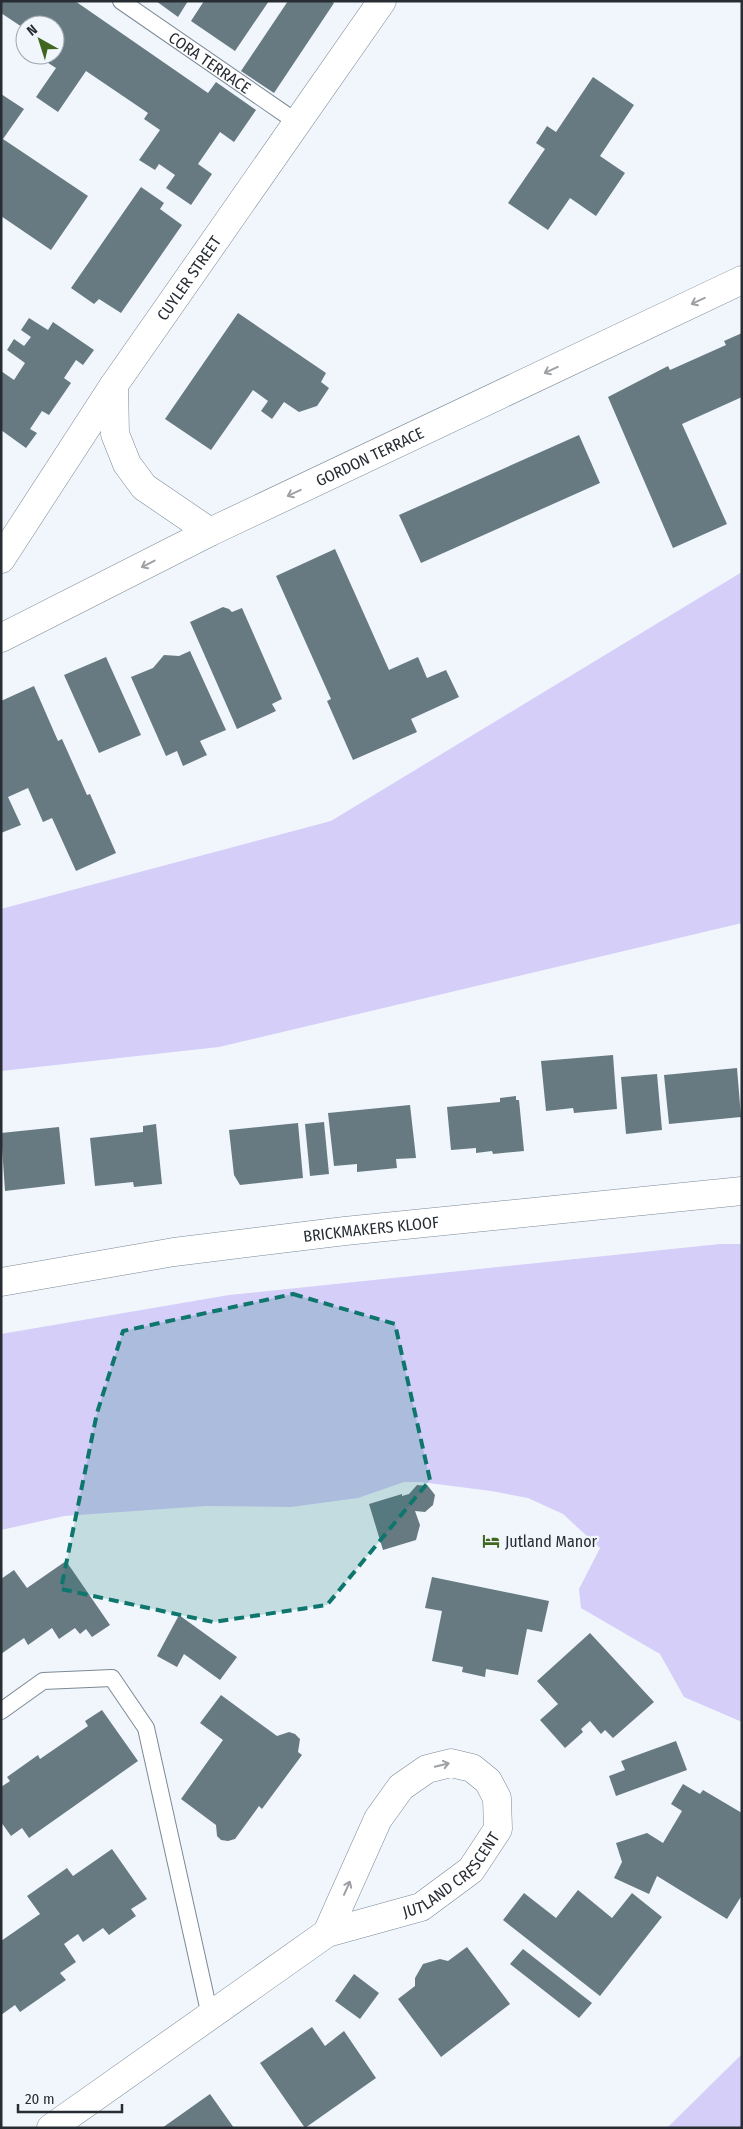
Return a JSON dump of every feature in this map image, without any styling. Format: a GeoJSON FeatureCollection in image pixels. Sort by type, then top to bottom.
{"type":"FeatureCollection","features":[{"type":"Feature","properties":{"kind":"street","name":"CUYLER STREET"},"geometry":{"type":"LineString","coordinates":[[1,559],[114,385],[382,1]]}},
{"type":"Feature","properties":{"kind":"street","name":"GORDON TERRACE"},"geometry":{"type":"LineString","coordinates":[[1,638],[210,532],[742,280]]}},
{"type":"Feature","properties":{"kind":"street"},"geometry":{"type":"LineString","coordinates":[[114,385],[115,434],[127,464],[144,487],[210,532]]}},
{"type":"Feature","properties":{"kind":"street","name":"BRICKMAKERS KLOOF"},"geometry":{"type":"LineString","coordinates":[[1,1282],[202,1248],[355,1230],[742,1191]]}},
{"type":"Feature","properties":{"kind":"street","name":"JUTLAND CRESCENT"},"geometry":{"type":"LineString","coordinates":[[51,2128],[327,1933],[421,1907],[471,1870],[498,1829],[498,1798],[488,1781],[472,1768],[452,1763],[427,1769],[401,1787],[378,1819],[327,1933]]}},
{"type":"Feature","properties":{"kind":"lane","name":"CORA TERRACE"},"geometry":{"type":"LineString","coordinates":[[121,1],[298,122]]}},
{"type":"Feature","properties":{"kind":"lane"},"geometry":{"type":"LineString","coordinates":[[1,1711],[43,1682],[112,1678],[146,1728],[210,2016]]}},
{"type":"Feature","properties":{"kind":"highlighted area"},"geometry":{"type":"Polygon","coordinates":[[[293,1294],[395,1324],[430,1480],[327,1605],[213,1622],[61,1589],[97,1413],[123,1331],[293,1294]]]}},
{"type":"Feature","properties":{"kind":"shaded area"},"geometry":{"type":"Polygon","coordinates":[[[742,572],[742,923],[219,1047],[1,1071],[1,909],[331,821],[742,572]]]}},
{"type":"Feature","properties":{"kind":"shaded area"},"geometry":{"type":"Polygon","coordinates":[[[720,1244],[742,1244],[742,1722],[684,1697],[660,1654],[581,1608],[579,1589],[600,1548],[563,1514],[528,1498],[491,1491],[421,1482],[404,1482],[358,1498],[291,1507],[206,1506],[64,1516],[1,1530],[1,1334],[229,1295],[720,1244]]]}},
{"type":"Feature","properties":{"kind":"shaded area"},"geometry":{"type":"Polygon","coordinates":[[[742,2054],[742,2128],[667,2128],[742,2054]]]}},
{"type":"Feature","properties":{"kind":"building"},"geometry":{"type":"Polygon","coordinates":[[[1,1],[75,1],[208,93],[216,82],[256,110],[234,142],[220,132],[198,164],[212,174],[191,205],[166,188],[175,175],[159,164],[155,170],[139,160],[160,130],[144,119],[148,113],[86,71],[58,112],[36,97],[56,68],[51,65],[65,65],[65,15],[15,15],[15,22],[1,13],[1,1]]]}},
{"type":"Feature","properties":{"kind":"building"},"geometry":{"type":"Polygon","coordinates":[[[156,1],[188,1],[178,17],[156,1]]]}},
{"type":"Feature","properties":{"kind":"building"},"geometry":{"type":"Polygon","coordinates":[[[204,1],[269,1],[235,51],[191,21],[204,1]]]}},
{"type":"Feature","properties":{"kind":"building"},"geometry":{"type":"Polygon","coordinates":[[[288,1],[331,1],[334,3],[274,93],[241,71],[288,1]]]}},
{"type":"Feature","properties":{"kind":"building"},"geometry":{"type":"Polygon","coordinates":[[[593,77],[634,105],[600,156],[625,173],[596,216],[570,198],[548,230],[508,203],[545,149],[536,143],[547,126],[556,132],[593,77]]]}},
{"type":"Feature","properties":{"kind":"building"},"geometry":{"type":"Polygon","coordinates":[[[1,94],[24,109],[3,139],[88,196],[51,250],[1,216],[1,94]]]}},
{"type":"Feature","properties":{"kind":"building"},"geometry":{"type":"Polygon","coordinates":[[[141,187],[164,203],[160,209],[182,225],[121,313],[99,299],[94,304],[71,288],[141,187]]]}},
{"type":"Feature","properties":{"kind":"building"},"geometry":{"type":"Polygon","coordinates":[[[238,313],[326,373],[321,382],[329,388],[317,406],[299,412],[284,402],[272,419],[261,411],[268,401],[253,390],[211,450],[165,419],[238,313]]]}},
{"type":"Feature","properties":{"kind":"building"},"geometry":{"type":"Polygon","coordinates":[[[29,318],[48,330],[53,322],[94,350],[83,365],[76,360],[64,378],[71,383],[49,415],[42,411],[30,429],[37,433],[26,448],[1,430],[1,371],[14,380],[25,363],[7,350],[14,339],[24,346],[31,337],[21,330],[29,318]]]}},
{"type":"Feature","properties":{"kind":"building"},"geometry":{"type":"Polygon","coordinates":[[[742,333],[742,397],[682,424],[727,524],[673,548],[608,397],[668,366],[670,370],[726,345],[724,341],[742,333]]]}},
{"type":"Feature","properties":{"kind":"building"},"geometry":{"type":"Polygon","coordinates":[[[579,435],[600,483],[421,563],[399,515],[579,435]]]}},
{"type":"Feature","properties":{"kind":"building"},"geometry":{"type":"Polygon","coordinates":[[[335,549],[389,670],[418,657],[427,678],[446,670],[459,697],[411,719],[417,732],[353,760],[327,701],[331,699],[276,576],[335,549]]]}},
{"type":"Feature","properties":{"kind":"building"},"geometry":{"type":"Polygon","coordinates":[[[223,607],[232,612],[242,608],[282,699],[272,704],[276,711],[237,729],[190,622],[223,607]]]}},
{"type":"Feature","properties":{"kind":"building"},"geometry":{"type":"Polygon","coordinates":[[[190,651],[226,730],[200,741],[207,755],[183,766],[177,751],[166,756],[131,677],[153,668],[164,655],[179,656],[190,651]]]}},
{"type":"Feature","properties":{"kind":"building"},"geometry":{"type":"Polygon","coordinates":[[[106,657],[141,735],[99,753],[64,675],[106,657]]]}},
{"type":"Feature","properties":{"kind":"building"},"geometry":{"type":"Polygon","coordinates":[[[34,686],[58,741],[62,739],[87,795],[90,794],[116,853],[76,871],[52,818],[43,822],[28,788],[8,797],[21,825],[1,833],[1,701],[34,686]]]}},
{"type":"Feature","properties":{"kind":"building"},"geometry":{"type":"Polygon","coordinates":[[[613,1055],[617,1109],[574,1113],[573,1108],[546,1111],[541,1061],[613,1055]]]}},
{"type":"Feature","properties":{"kind":"building"},"geometry":{"type":"Polygon","coordinates":[[[737,1068],[741,1117],[669,1124],[664,1075],[737,1068]]]}},
{"type":"Feature","properties":{"kind":"building"},"geometry":{"type":"Polygon","coordinates":[[[657,1074],[662,1130],[626,1134],[621,1077],[657,1074]]]}},
{"type":"Feature","properties":{"kind":"building"},"geometry":{"type":"Polygon","coordinates":[[[516,1096],[516,1100],[519,1100],[524,1151],[493,1154],[492,1151],[476,1153],[476,1148],[451,1150],[447,1107],[500,1102],[500,1098],[516,1096]]]}},
{"type":"Feature","properties":{"kind":"building"},"geometry":{"type":"Polygon","coordinates":[[[410,1105],[416,1158],[396,1159],[397,1168],[357,1172],[357,1164],[334,1166],[328,1113],[410,1105]]]}},
{"type":"Feature","properties":{"kind":"building"},"geometry":{"type":"Polygon","coordinates":[[[324,1122],[329,1174],[310,1176],[305,1124],[324,1122]]]}},
{"type":"Feature","properties":{"kind":"building"},"geometry":{"type":"Polygon","coordinates":[[[298,1123],[303,1178],[240,1185],[234,1175],[229,1130],[298,1123]]]}},
{"type":"Feature","properties":{"kind":"building"},"geometry":{"type":"Polygon","coordinates":[[[156,1124],[162,1184],[134,1187],[133,1182],[95,1186],[90,1138],[143,1132],[143,1126],[156,1124]]]}},
{"type":"Feature","properties":{"kind":"building"},"geometry":{"type":"Polygon","coordinates":[[[59,1127],[65,1184],[5,1191],[1,1133],[59,1127]]]}},
{"type":"Feature","properties":{"kind":"building"},"geometry":{"type":"Polygon","coordinates":[[[417,1485],[428,1486],[435,1495],[433,1505],[425,1512],[415,1511],[420,1525],[416,1540],[383,1550],[369,1504],[402,1494],[402,1496],[409,1494],[417,1485]]]}},
{"type":"Feature","properties":{"kind":"building"},"geometry":{"type":"Polygon","coordinates":[[[66,1561],[110,1625],[92,1637],[86,1629],[80,1634],[75,1628],[59,1639],[52,1628],[28,1645],[24,1638],[1,1654],[1,1579],[14,1570],[27,1588],[66,1561]]]}},
{"type":"Feature","properties":{"kind":"building"},"geometry":{"type":"Polygon","coordinates":[[[432,1577],[549,1601],[542,1632],[527,1629],[518,1675],[486,1669],[485,1677],[462,1672],[463,1667],[432,1661],[442,1611],[425,1608],[432,1577]]]}},
{"type":"Feature","properties":{"kind":"building"},"geometry":{"type":"Polygon","coordinates":[[[179,1615],[237,1657],[220,1680],[184,1654],[177,1667],[157,1656],[179,1615]]]}},
{"type":"Feature","properties":{"kind":"building"},"geometry":{"type":"Polygon","coordinates":[[[590,1633],[654,1702],[613,1738],[605,1730],[601,1734],[590,1721],[581,1729],[583,1732],[565,1748],[540,1720],[558,1704],[537,1681],[590,1633]]]}},
{"type":"Feature","properties":{"kind":"building"},"geometry":{"type":"Polygon","coordinates":[[[221,1695],[277,1736],[289,1732],[295,1734],[300,1739],[298,1752],[302,1755],[262,1809],[259,1806],[235,1839],[228,1841],[221,1840],[217,1836],[216,1825],[181,1799],[223,1740],[200,1723],[221,1695]]]}},
{"type":"Feature","properties":{"kind":"building"},"geometry":{"type":"Polygon","coordinates":[[[102,1710],[138,1761],[29,1838],[22,1828],[11,1836],[1,1822],[1,1787],[10,1781],[7,1777],[38,1755],[40,1759],[88,1726],[85,1721],[102,1710]]]}},
{"type":"Feature","properties":{"kind":"building"},"geometry":{"type":"Polygon","coordinates":[[[676,1741],[687,1770],[616,1796],[609,1776],[625,1770],[621,1761],[676,1741]]]}},
{"type":"Feature","properties":{"kind":"building"},"geometry":{"type":"Polygon","coordinates":[[[683,1784],[700,1794],[703,1790],[742,1813],[742,1895],[727,1919],[657,1876],[649,1894],[614,1878],[622,1862],[616,1843],[647,1833],[663,1843],[682,1811],[671,1804],[683,1784]]]}},
{"type":"Feature","properties":{"kind":"building"},"geometry":{"type":"Polygon","coordinates":[[[112,1849],[147,1899],[131,1909],[136,1916],[109,1935],[103,1928],[83,1942],[78,1934],[64,1944],[76,1962],[60,1973],[66,1980],[20,2012],[15,2005],[1,2015],[1,1941],[40,1914],[27,1896],[67,1868],[73,1876],[112,1849]]]}},
{"type":"Feature","properties":{"kind":"building"},"geometry":{"type":"Polygon","coordinates":[[[578,1890],[612,1918],[632,1893],[662,1917],[600,1996],[503,1920],[524,1893],[556,1918],[578,1890]]]}},
{"type":"Feature","properties":{"kind":"building"},"geometry":{"type":"Polygon","coordinates":[[[467,1947],[510,2004],[441,2057],[398,1999],[415,1986],[415,1978],[423,1964],[440,1959],[448,1961],[467,1947]]]}},
{"type":"Feature","properties":{"kind":"building"},"geometry":{"type":"Polygon","coordinates":[[[523,1949],[592,2003],[579,2018],[510,1964],[523,1949]]]}},
{"type":"Feature","properties":{"kind":"building"},"geometry":{"type":"Polygon","coordinates":[[[354,1974],[379,1993],[360,2019],[335,2001],[354,1974]]]}},
{"type":"Feature","properties":{"kind":"building"},"geometry":{"type":"Polygon","coordinates":[[[312,2027],[325,2046],[344,2031],[376,2078],[305,2128],[260,2063],[312,2027]]]}},
{"type":"Feature","properties":{"kind":"building"},"geometry":{"type":"Polygon","coordinates":[[[210,2094],[234,2128],[162,2128],[210,2094]]]}},
{"type":"Feature","properties":{"kind":"place","name":"Jutland Manor"},"geometry":{"type":"Point","coordinates":[491,1541]}}]}
